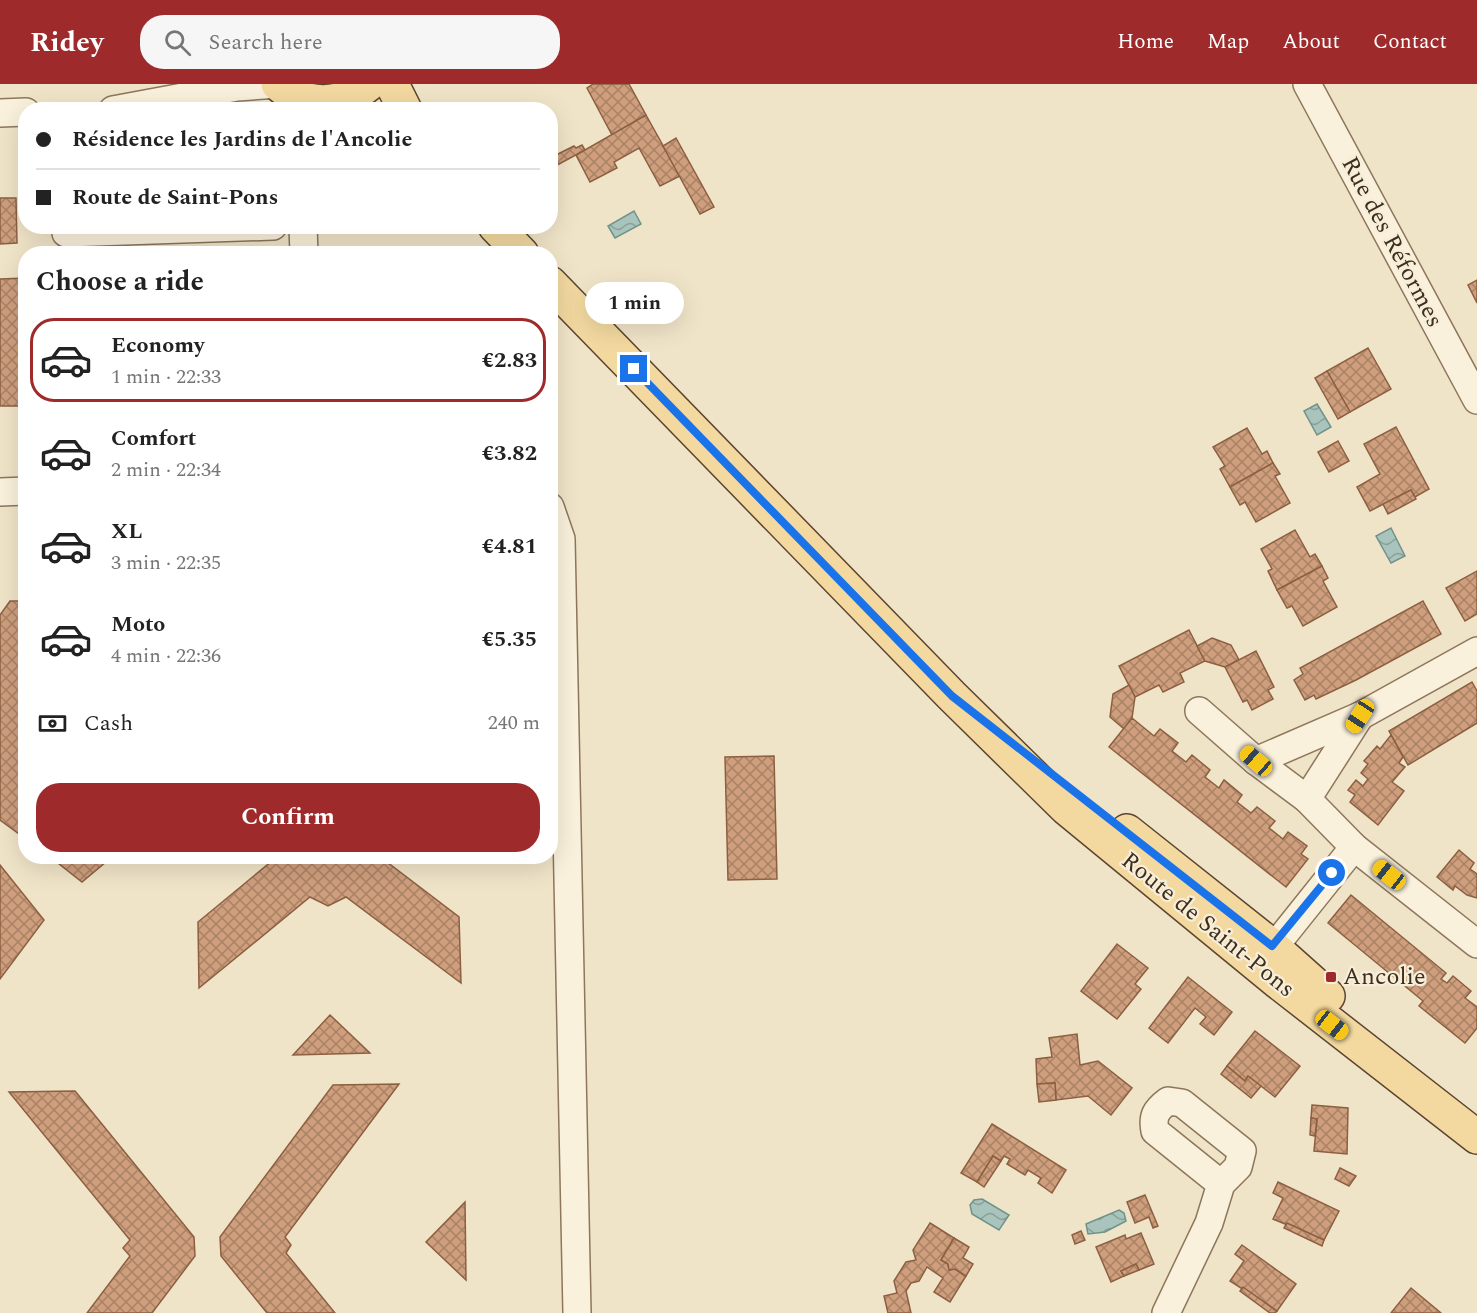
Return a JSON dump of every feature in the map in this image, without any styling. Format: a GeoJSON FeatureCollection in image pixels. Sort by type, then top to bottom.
{"type":"FeatureCollection","features":[{"type":"Feature","properties":{"kind":"main road"},"geometry":{"type":"LineString","coordinates":[[278,84],[287,92],[308,101],[331,102],[356,98]]}},
{"type":"Feature","properties":{"kind":"main road"},"geometry":{"type":"LineString","coordinates":[[392,84],[401,102]]}},
{"type":"Feature","properties":{"kind":"main road"},"geometry":{"type":"LineString","coordinates":[[503,234],[514,246]]}},
{"type":"Feature","properties":{"kind":"main road","name":"Route de Saint-Pons"},"geometry":{"type":"LineString","coordinates":[[558,291],[952,696],[1066,808],[1151,880],[1272,962],[1477,1137]]}},
{"type":"Feature","properties":{"kind":"main road","name":"Route de Saint-Pons"},"geometry":{"type":"LineString","coordinates":[[952,696],[1477,1131]]}},
{"type":"Feature","properties":{"kind":"street"},"geometry":{"type":"LineString","coordinates":[[136,102],[176,84]]}},
{"type":"Feature","properties":{"kind":"street"},"geometry":{"type":"LineString","coordinates":[[153,102],[237,87],[278,84]]}},
{"type":"Feature","properties":{"kind":"street","name":"Rue des Réformes"},"geometry":{"type":"LineString","coordinates":[[1307,84],[1474,388]]}},
{"type":"Feature","properties":{"kind":"street"},"geometry":{"type":"LineString","coordinates":[[0,113],[18,112]]}},
{"type":"Feature","properties":{"kind":"street"},"geometry":{"type":"LineString","coordinates":[[66,238],[135,234]]}},
{"type":"Feature","properties":{"kind":"street"},"geometry":{"type":"LineString","coordinates":[[0,492],[18,491]]}},
{"type":"Feature","properties":{"kind":"street"},"geometry":{"type":"LineString","coordinates":[[558,531],[561,540],[577,1313]]}},
{"type":"Feature","properties":{"kind":"street"},"geometry":{"type":"LineString","coordinates":[[1256,761],[1360,716],[1477,651]]}},
{"type":"Feature","properties":{"kind":"street"},"geometry":{"type":"LineString","coordinates":[[1199,711],[1256,761],[1307,799],[1354,847],[1477,944]]}},
{"type":"Feature","properties":{"kind":"street"},"geometry":{"type":"LineString","coordinates":[[1307,799],[1360,716]]}},
{"type":"Feature","properties":{"kind":"street"},"geometry":{"type":"LineString","coordinates":[[1272,962],[1354,847]]}},
{"type":"Feature","properties":{"kind":"street"},"geometry":{"type":"LineString","coordinates":[[1166,1313],[1209,1223],[1221,1184]]}},
{"type":"Feature","properties":{"kind":"water"},"geometry":{"type":"Polygon","coordinates":[[[634,211],[641,224],[615,238],[608,226],[634,211]]]}},
{"type":"Feature","properties":{"kind":"water"},"geometry":{"type":"Polygon","coordinates":[[[1317,404],[1331,427],[1317,435],[1304,411],[1317,404]]]}},
{"type":"Feature","properties":{"kind":"water"},"geometry":{"type":"Polygon","coordinates":[[[1391,528],[1405,556],[1391,563],[1376,536],[1391,528]]]}},
{"type":"Feature","properties":{"kind":"water"},"geometry":{"type":"Polygon","coordinates":[[[982,1199],[1009,1215],[999,1230],[972,1214],[970,1205],[974,1200],[982,1199]]]}},
{"type":"Feature","properties":{"kind":"water"},"geometry":{"type":"Polygon","coordinates":[[[1119,1210],[1124,1213],[1126,1221],[1105,1232],[1088,1234],[1086,1224],[1119,1210]]]}},
{"type":"Feature","properties":{"kind":"building"},"geometry":{"type":"Polygon","coordinates":[[[593,84],[629,84],[646,115],[612,135],[587,88],[593,84]]]}},
{"type":"Feature","properties":{"kind":"building"},"geometry":{"type":"Polygon","coordinates":[[[646,115],[680,176],[660,186],[639,148],[614,162],[617,168],[590,182],[576,155],[646,115]]]}},
{"type":"Feature","properties":{"kind":"building"},"geometry":{"type":"Polygon","coordinates":[[[676,138],[714,207],[700,214],[663,146],[676,138]]]}},
{"type":"Feature","properties":{"kind":"building"},"geometry":{"type":"Polygon","coordinates":[[[582,145],[585,150],[558,165],[558,154],[574,146],[576,148],[582,145]]]}},
{"type":"Feature","properties":{"kind":"building"},"geometry":{"type":"Polygon","coordinates":[[[0,198],[16,198],[17,243],[0,244],[0,198]]]}},
{"type":"Feature","properties":{"kind":"building"},"geometry":{"type":"Polygon","coordinates":[[[18,278],[18,406],[0,406],[0,279],[18,278]]]}},
{"type":"Feature","properties":{"kind":"building"},"geometry":{"type":"Polygon","coordinates":[[[1477,280],[1477,303],[1468,285],[1477,280]]]}},
{"type":"Feature","properties":{"kind":"building"},"geometry":{"type":"Polygon","coordinates":[[[1368,348],[1391,389],[1350,412],[1327,371],[1368,348]]]}},
{"type":"Feature","properties":{"kind":"building"},"geometry":{"type":"Polygon","coordinates":[[[1327,371],[1350,412],[1338,419],[1315,378],[1327,371]]]}},
{"type":"Feature","properties":{"kind":"building"},"geometry":{"type":"Polygon","coordinates":[[[1396,427],[1429,489],[1415,497],[1411,490],[1370,511],[1357,487],[1380,474],[1364,444],[1396,427]]]}},
{"type":"Feature","properties":{"kind":"building"},"geometry":{"type":"Polygon","coordinates":[[[1247,428],[1262,454],[1267,451],[1273,463],[1230,487],[1220,469],[1225,466],[1213,447],[1247,428]]]}},
{"type":"Feature","properties":{"kind":"building"},"geometry":{"type":"Polygon","coordinates":[[[1338,441],[1349,461],[1329,472],[1318,452],[1338,441]]]}},
{"type":"Feature","properties":{"kind":"building"},"geometry":{"type":"Polygon","coordinates":[[[1273,463],[1280,474],[1275,476],[1290,503],[1256,522],[1245,502],[1240,505],[1230,487],[1273,463]]]}},
{"type":"Feature","properties":{"kind":"building"},"geometry":{"type":"Polygon","coordinates":[[[1411,490],[1416,499],[1388,514],[1383,504],[1411,490]]]}},
{"type":"Feature","properties":{"kind":"building"},"geometry":{"type":"Polygon","coordinates":[[[1295,530],[1310,557],[1315,554],[1322,566],[1277,590],[1268,571],[1272,569],[1261,549],[1295,530]]]}},
{"type":"Feature","properties":{"kind":"building"},"geometry":{"type":"Polygon","coordinates":[[[1322,566],[1328,578],[1323,581],[1337,607],[1303,626],[1292,606],[1287,608],[1277,590],[1322,566]]]}},
{"type":"Feature","properties":{"kind":"building"},"geometry":{"type":"Polygon","coordinates":[[[1477,571],[1477,614],[1465,621],[1446,588],[1477,571]]]}},
{"type":"Feature","properties":{"kind":"building"},"geometry":{"type":"Polygon","coordinates":[[[10,601],[18,601],[18,833],[0,820],[0,615],[10,601]]]}},
{"type":"Feature","properties":{"kind":"building"},"geometry":{"type":"Polygon","coordinates":[[[1423,601],[1441,634],[1356,680],[1316,699],[1314,695],[1305,700],[1294,680],[1303,674],[1300,668],[1423,601]]]}},
{"type":"Feature","properties":{"kind":"building"},"geometry":{"type":"Polygon","coordinates":[[[1189,630],[1205,661],[1180,673],[1184,682],[1163,692],[1159,685],[1135,697],[1119,666],[1189,630]]]}},
{"type":"Feature","properties":{"kind":"building"},"geometry":{"type":"Polygon","coordinates":[[[1212,638],[1231,645],[1239,660],[1225,667],[1205,661],[1197,646],[1212,638]]]}},
{"type":"Feature","properties":{"kind":"building"},"geometry":{"type":"Polygon","coordinates":[[[1256,651],[1274,687],[1268,690],[1273,699],[1252,710],[1247,700],[1243,702],[1225,667],[1256,651]]]}},
{"type":"Feature","properties":{"kind":"building"},"geometry":{"type":"Polygon","coordinates":[[[1472,682],[1477,691],[1477,723],[1408,765],[1389,731],[1472,682]]]}},
{"type":"Feature","properties":{"kind":"building"},"geometry":{"type":"Polygon","coordinates":[[[1129,685],[1135,697],[1132,718],[1124,729],[1110,717],[1113,694],[1129,685]]]}},
{"type":"Feature","properties":{"kind":"building"},"geometry":{"type":"Polygon","coordinates":[[[1132,718],[1154,736],[1160,729],[1178,743],[1172,751],[1186,762],[1192,755],[1210,770],[1205,777],[1219,788],[1224,780],[1242,795],[1237,802],[1251,813],[1257,807],[1275,821],[1269,828],[1283,839],[1288,832],[1307,846],[1301,854],[1308,859],[1286,887],[1109,747],[1132,718]]]}},
{"type":"Feature","properties":{"kind":"building"},"geometry":{"type":"Polygon","coordinates":[[[1391,735],[1403,757],[1399,763],[1405,767],[1392,782],[1404,791],[1378,825],[1350,802],[1355,795],[1348,790],[1356,780],[1363,786],[1368,779],[1361,773],[1368,764],[1364,761],[1377,746],[1380,749],[1391,735]]]}},
{"type":"Feature","properties":{"kind":"building"},"geometry":{"type":"Polygon","coordinates":[[[774,756],[777,879],[728,880],[725,757],[774,756]]]}},
{"type":"Feature","properties":{"kind":"building"},"geometry":{"type":"Polygon","coordinates":[[[1459,850],[1474,863],[1470,869],[1477,874],[1477,898],[1467,895],[1455,886],[1453,890],[1437,877],[1459,850]]]}},
{"type":"Feature","properties":{"kind":"building"},"geometry":{"type":"Polygon","coordinates":[[[59,864],[103,864],[82,882],[59,864]]]}},
{"type":"Feature","properties":{"kind":"building"},"geometry":{"type":"Polygon","coordinates":[[[268,864],[389,864],[459,917],[461,983],[346,897],[328,906],[310,897],[199,988],[198,922],[268,864]]]}},
{"type":"Feature","properties":{"kind":"building"},"geometry":{"type":"Polygon","coordinates":[[[0,865],[44,920],[0,979],[0,865]]]}},
{"type":"Feature","properties":{"kind":"building"},"geometry":{"type":"Polygon","coordinates":[[[1351,895],[1446,973],[1441,979],[1447,983],[1453,976],[1471,991],[1465,998],[1477,1007],[1477,1028],[1465,1043],[1419,1006],[1423,1001],[1328,923],[1351,895]]]}},
{"type":"Feature","properties":{"kind":"building"},"geometry":{"type":"Polygon","coordinates":[[[1117,944],[1148,968],[1135,984],[1141,989],[1117,1019],[1081,991],[1117,944]]]}},
{"type":"Feature","properties":{"kind":"building"},"geometry":{"type":"Polygon","coordinates":[[[1188,977],[1232,1012],[1214,1035],[1200,1024],[1206,1017],[1195,1008],[1168,1043],[1149,1028],[1188,977]]]}},
{"type":"Feature","properties":{"kind":"building"},"geometry":{"type":"Polygon","coordinates":[[[330,1015],[370,1053],[293,1055],[330,1015]]]}},
{"type":"Feature","properties":{"kind":"building"},"geometry":{"type":"Polygon","coordinates":[[[1255,1031],[1300,1066],[1275,1097],[1248,1076],[1245,1081],[1227,1066],[1255,1031]]]}},
{"type":"Feature","properties":{"kind":"building"},"geometry":{"type":"Polygon","coordinates":[[[1077,1034],[1080,1065],[1098,1061],[1132,1088],[1111,1115],[1088,1096],[1056,1100],[1055,1083],[1037,1084],[1036,1059],[1052,1057],[1049,1038],[1077,1034]]]}},
{"type":"Feature","properties":{"kind":"building"},"geometry":{"type":"Polygon","coordinates":[[[1227,1066],[1245,1081],[1248,1076],[1261,1086],[1251,1098],[1221,1074],[1227,1066]]]}},
{"type":"Feature","properties":{"kind":"building"},"geometry":{"type":"Polygon","coordinates":[[[1055,1083],[1056,1100],[1039,1102],[1037,1084],[1055,1083]]]}},
{"type":"Feature","properties":{"kind":"building"},"geometry":{"type":"Polygon","coordinates":[[[399,1084],[285,1237],[291,1245],[286,1253],[335,1313],[267,1313],[221,1256],[220,1237],[333,1085],[399,1084]]]}},
{"type":"Feature","properties":{"kind":"building"},"geometry":{"type":"Polygon","coordinates":[[[75,1091],[194,1237],[195,1256],[152,1313],[87,1313],[130,1256],[123,1248],[130,1240],[9,1092],[75,1091]]]}},
{"type":"Feature","properties":{"kind":"building"},"geometry":{"type":"Polygon","coordinates":[[[1312,1105],[1348,1108],[1347,1154],[1314,1151],[1317,1119],[1311,1118],[1312,1105]]]}},
{"type":"Feature","properties":{"kind":"building"},"geometry":{"type":"Polygon","coordinates":[[[1311,1118],[1317,1119],[1315,1136],[1310,1135],[1311,1118]]]}},
{"type":"Feature","properties":{"kind":"building"},"geometry":{"type":"Polygon","coordinates":[[[992,1124],[1066,1170],[1052,1193],[1038,1183],[1041,1178],[1028,1170],[1025,1175],[1007,1164],[1010,1159],[1004,1156],[1001,1161],[993,1156],[977,1182],[961,1173],[992,1124]]]}},
{"type":"Feature","properties":{"kind":"building"},"geometry":{"type":"Polygon","coordinates":[[[993,1156],[1001,1161],[984,1187],[977,1182],[993,1156]]]}},
{"type":"Feature","properties":{"kind":"building"},"geometry":{"type":"Polygon","coordinates":[[[1340,1168],[1356,1176],[1349,1186],[1335,1179],[1340,1168]]]}},
{"type":"Feature","properties":{"kind":"building"},"geometry":{"type":"Polygon","coordinates":[[[1278,1182],[1339,1211],[1324,1240],[1273,1219],[1283,1198],[1273,1193],[1278,1182]]]}},
{"type":"Feature","properties":{"kind":"building"},"geometry":{"type":"Polygon","coordinates":[[[1145,1195],[1158,1226],[1153,1228],[1149,1217],[1135,1223],[1127,1202],[1145,1195]]]}},
{"type":"Feature","properties":{"kind":"building"},"geometry":{"type":"Polygon","coordinates":[[[465,1202],[466,1280],[426,1242],[465,1202]]]}},
{"type":"Feature","properties":{"kind":"building"},"geometry":{"type":"Polygon","coordinates":[[[930,1223],[954,1238],[941,1260],[948,1264],[949,1270],[955,1269],[966,1276],[950,1302],[934,1292],[943,1278],[927,1267],[919,1281],[911,1283],[906,1291],[911,1313],[888,1313],[884,1296],[897,1293],[894,1281],[906,1262],[916,1260],[913,1250],[930,1223]]]}},
{"type":"Feature","properties":{"kind":"building"},"geometry":{"type":"Polygon","coordinates":[[[1287,1223],[1324,1240],[1322,1246],[1284,1228],[1287,1223]]]}},
{"type":"Feature","properties":{"kind":"building"},"geometry":{"type":"Polygon","coordinates":[[[1081,1231],[1085,1240],[1075,1244],[1072,1235],[1081,1231]]]}},
{"type":"Feature","properties":{"kind":"building"},"geometry":{"type":"Polygon","coordinates":[[[1141,1233],[1154,1264],[1139,1270],[1136,1264],[1121,1271],[1124,1276],[1111,1282],[1096,1247],[1125,1235],[1126,1239],[1141,1233]]]}},
{"type":"Feature","properties":{"kind":"building"},"geometry":{"type":"Polygon","coordinates":[[[954,1238],[969,1247],[963,1258],[973,1264],[966,1276],[955,1269],[949,1270],[948,1264],[941,1260],[954,1238]]]}},
{"type":"Feature","properties":{"kind":"building"},"geometry":{"type":"Polygon","coordinates":[[[1242,1245],[1296,1284],[1277,1311],[1230,1281],[1244,1261],[1235,1254],[1242,1245]]]}},
{"type":"Feature","properties":{"kind":"building"},"geometry":{"type":"Polygon","coordinates":[[[1136,1264],[1139,1270],[1124,1276],[1121,1271],[1136,1264]]]}},
{"type":"Feature","properties":{"kind":"building"},"geometry":{"type":"Polygon","coordinates":[[[1243,1287],[1277,1311],[1270,1313],[1240,1291],[1243,1287]]]}},
{"type":"Feature","properties":{"kind":"building"},"geometry":{"type":"Polygon","coordinates":[[[1411,1288],[1441,1313],[1391,1313],[1411,1288]]]}},
{"type":"Feature","properties":{"kind":"place","name":"Ancolie"},"geometry":{"type":"Point","coordinates":[1331,977]}},
{"type":"Feature","properties":{"kind":"route"},"geometry":{"type":"LineString","coordinates":[[634,369],[952,696],[1272,946],[1332,873]]}}]}
